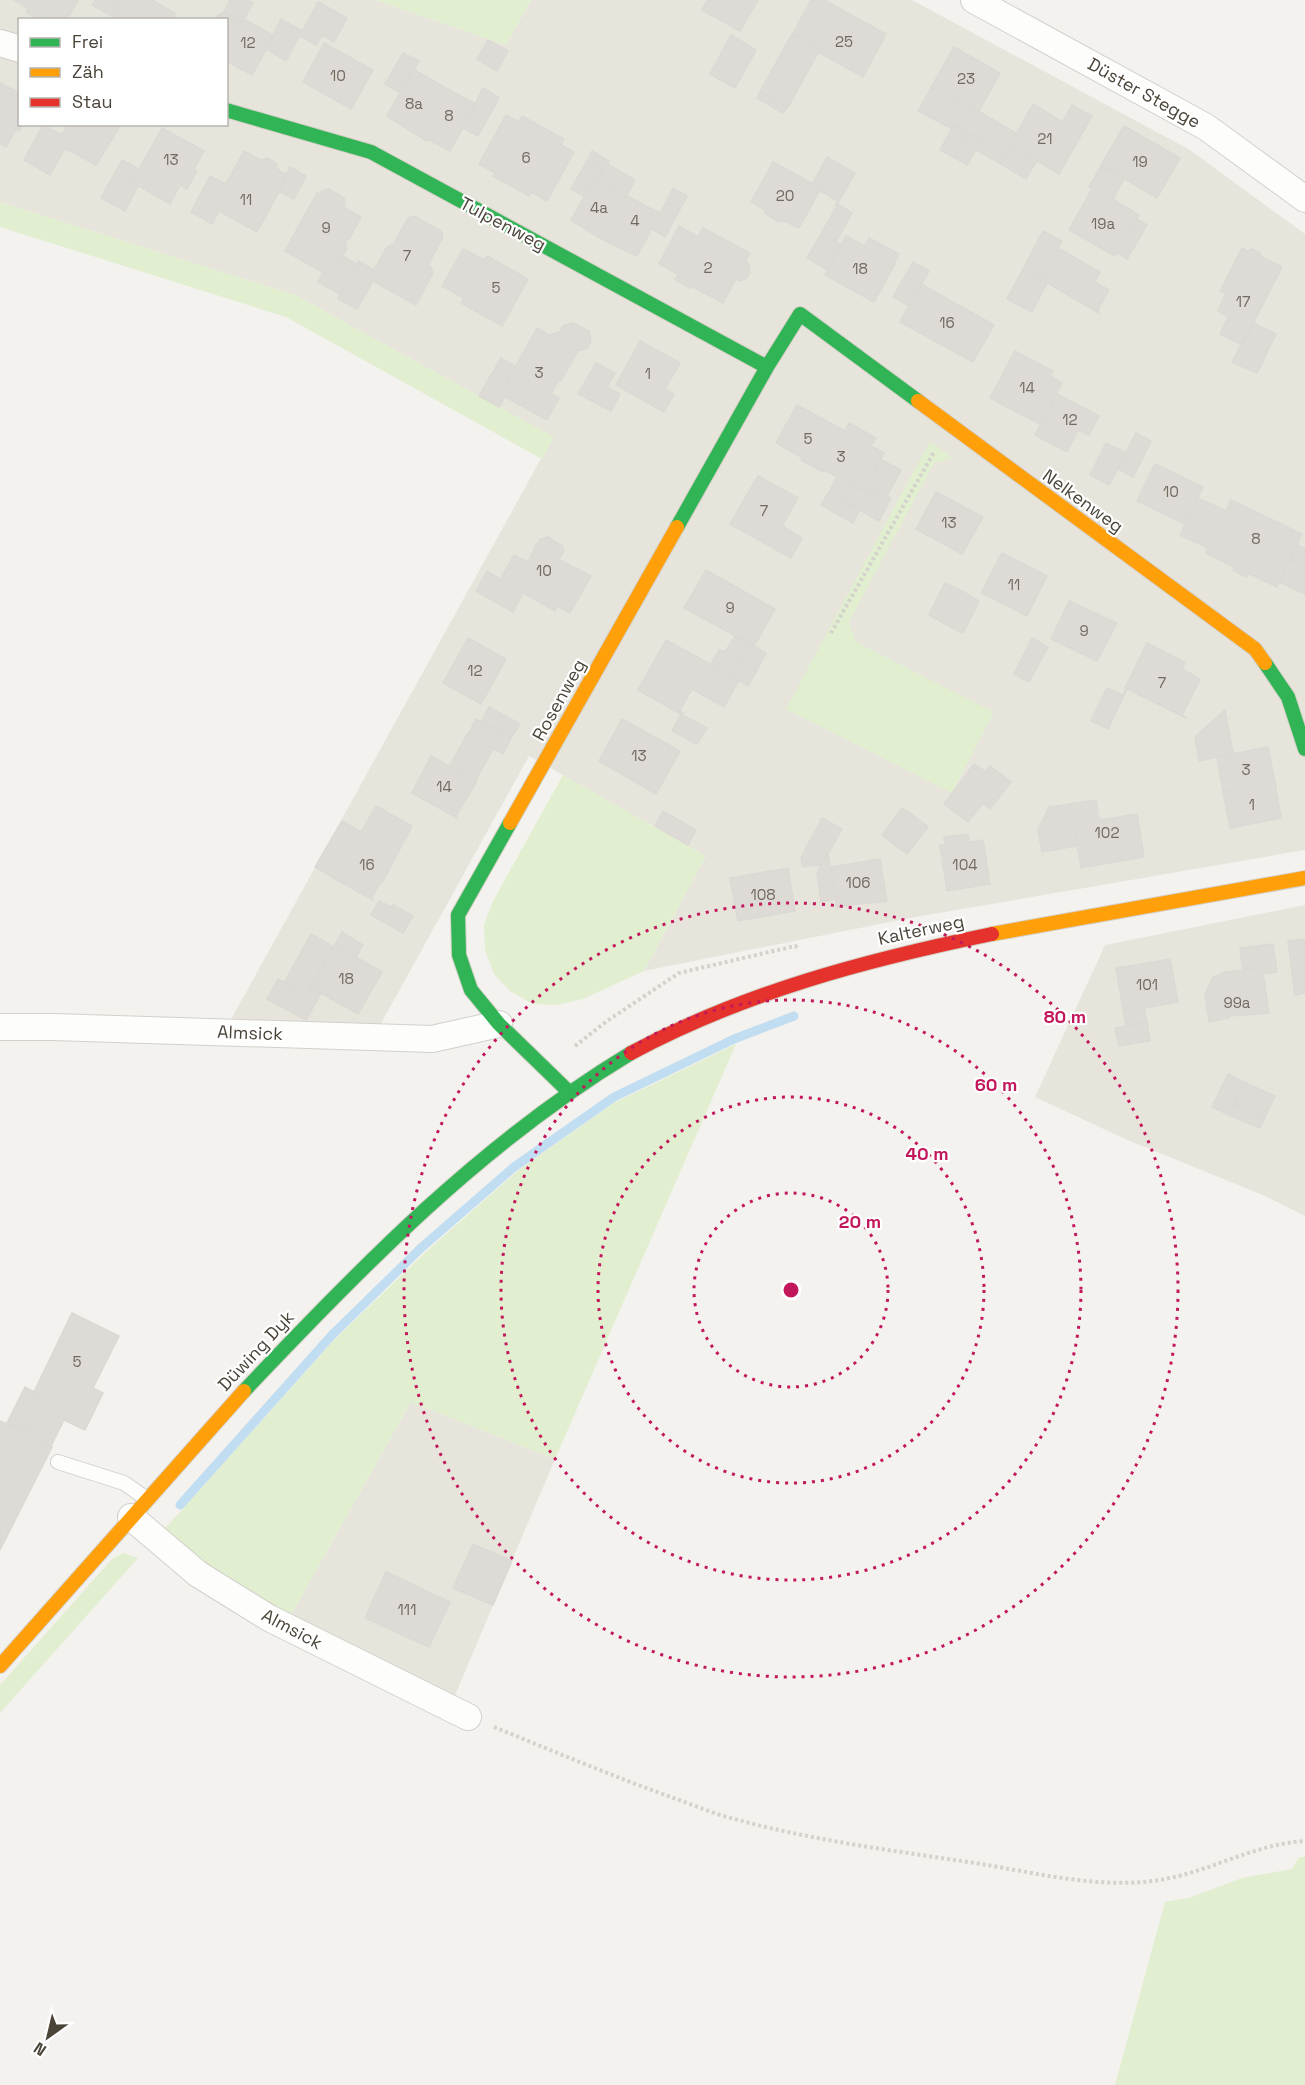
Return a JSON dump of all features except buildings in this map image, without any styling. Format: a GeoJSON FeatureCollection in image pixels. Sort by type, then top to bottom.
{"type":"FeatureCollection","features":[{"type":"Feature","properties":{"kind":"street","name":"Düster Stegge"},"geometry":{"type":"LineString","coordinates":[[975,0],[1206,127],[1305,199]]}},
{"type":"Feature","properties":{"kind":"street"},"geometry":{"type":"LineString","coordinates":[[0,44],[18,48]]}},
{"type":"Feature","properties":{"kind":"street","name":"Tulpenweg"},"geometry":{"type":"LineString","coordinates":[[228,111],[371,152],[767,367]]}},
{"type":"Feature","properties":{"kind":"street","name":"Rosenweg"},"geometry":{"type":"LineString","coordinates":[[569,1092],[499,1024],[471,990],[459,955],[458,915],[767,367],[800,314]]}},
{"type":"Feature","properties":{"kind":"street","name":"Nelkenweg"},"geometry":{"type":"LineString","coordinates":[[800,314],[1255,649],[1288,697],[1305,749]]}},
{"type":"Feature","properties":{"kind":"street","name":"Kalterweg"},"geometry":{"type":"LineString","coordinates":[[569,1092],[651,1042],[714,1012],[828,972],[933,944],[1305,878]]}},
{"type":"Feature","properties":{"kind":"street","name":"Almsick"},"geometry":{"type":"LineString","coordinates":[[0,1028],[53,1027],[432,1039],[499,1024]]}},
{"type":"Feature","properties":{"kind":"street","name":"Düwing Dyk"},"geometry":{"type":"LineString","coordinates":[[0,1666],[271,1360],[367,1263],[493,1149],[569,1092]]}},
{"type":"Feature","properties":{"kind":"street","name":"Almsick"},"geometry":{"type":"LineString","coordinates":[[139,1508],[198,1574],[269,1618],[468,1717]]}},
{"type":"Feature","properties":{"kind":"lane"},"geometry":{"type":"LineString","coordinates":[[58,1462],[124,1483],[139,1508]]}},
{"type":"Feature","properties":{"kind":"path"},"geometry":{"type":"LineString","coordinates":[[831,633],[949,425]]}},
{"type":"Feature","properties":{"kind":"path"},"geometry":{"type":"LineString","coordinates":[[468,1717],[640,1786],[729,1818],[803,1836],[1054,1876],[1107,1882],[1152,1881],[1187,1873],[1287,1842],[1305,1841]]}},
{"type":"Feature","properties":{"kind":"shaded area"},"geometry":{"type":"Polygon","coordinates":[[[0,0],[375,0],[506,45],[531,0],[912,0],[1190,150],[1305,234],[1305,850],[910,918],[644,971],[706,856],[529,756],[378,1029],[229,1023],[553,437],[295,295],[0,202],[0,0]]]}},
{"type":"Feature","properties":{"kind":"shaded area"},"geometry":{"type":"Polygon","coordinates":[[[1305,905],[1305,1216],[1265,1196],[1123,1138],[1035,1097],[1105,945],[1305,905]]]}},
{"type":"Feature","properties":{"kind":"shaded area"},"geometry":{"type":"Polygon","coordinates":[[[411,1402],[555,1459],[453,1700],[287,1622],[411,1402]]]}},
{"type":"Feature","properties":{"kind":"green space"},"geometry":{"type":"Polygon","coordinates":[[[375,0],[531,0],[506,45],[375,0]]]}},
{"type":"Feature","properties":{"kind":"green space"},"geometry":{"type":"Polygon","coordinates":[[[0,202],[295,295],[554,437],[542,459],[286,317],[0,227],[0,202]]]}},
{"type":"Feature","properties":{"kind":"green space"},"geometry":{"type":"Polygon","coordinates":[[[930,441],[953,458],[934,463],[849,622],[856,642],[994,712],[952,793],[786,709],[930,441]]]}},
{"type":"Feature","properties":{"kind":"green space"},"geometry":{"type":"Polygon","coordinates":[[[563,775],[706,856],[644,971],[583,999],[557,1005],[533,1004],[510,991],[494,974],[485,950],[484,925],[493,901],[563,775]]]}},
{"type":"Feature","properties":{"kind":"green space"},"geometry":{"type":"Polygon","coordinates":[[[736,1044],[555,1459],[411,1402],[287,1622],[161,1533],[334,1340],[429,1249],[520,1169],[614,1103],[736,1044]]]}},
{"type":"Feature","properties":{"kind":"green space"},"geometry":{"type":"Polygon","coordinates":[[[123,1553],[138,1558],[0,1713],[0,1685],[112,1559],[123,1553]]]}},
{"type":"Feature","properties":{"kind":"green space"},"geometry":{"type":"Polygon","coordinates":[[[1299,1857],[1305,1857],[1305,2085],[1115,2085],[1165,1902],[1189,1898],[1242,1878],[1292,1869],[1299,1857]]]}},
{"type":"Feature","properties":{"kind":"waterway"},"geometry":{"type":"LineString","coordinates":[[180,1505],[332,1335],[421,1248],[514,1167],[614,1097],[734,1039],[794,1016]]}},
{"type":"Feature","properties":{"kind":"traffic: fast"},"geometry":{"type":"LineString","coordinates":[[228,111],[371,152],[767,367]]}},
{"type":"Feature","properties":{"kind":"traffic: fast"},"geometry":{"type":"LineString","coordinates":[[677,527],[767,367],[800,314],[918,401]]}},
{"type":"Feature","properties":{"kind":"traffic: fast"},"geometry":{"type":"LineString","coordinates":[[1265,663],[1288,697],[1305,749]]}},
{"type":"Feature","properties":{"kind":"traffic: fast"},"geometry":{"type":"LineString","coordinates":[[510,823],[458,915],[459,955],[471,990],[499,1024],[569,1092]]}},
{"type":"Feature","properties":{"kind":"traffic: fast"},"geometry":{"type":"LineString","coordinates":[[244,1391],[333,1298],[426,1208],[525,1126],[577,1088],[631,1053]]}},
{"type":"Feature","properties":{"kind":"traffic: slow"},"geometry":{"type":"LineString","coordinates":[[918,401],[1255,649],[1265,663]]}},
{"type":"Feature","properties":{"kind":"traffic: slow"},"geometry":{"type":"LineString","coordinates":[[510,823],[677,527]]}},
{"type":"Feature","properties":{"kind":"traffic: slow"},"geometry":{"type":"LineString","coordinates":[[992,934],[1305,878]]}},
{"type":"Feature","properties":{"kind":"traffic: slow"},"geometry":{"type":"LineString","coordinates":[[0,1666],[244,1391]]}},
{"type":"Feature","properties":{"kind":"traffic: jam"},"geometry":{"type":"LineString","coordinates":[[631,1053],[718,1012],[807,980],[898,955],[992,934]]}}]}
